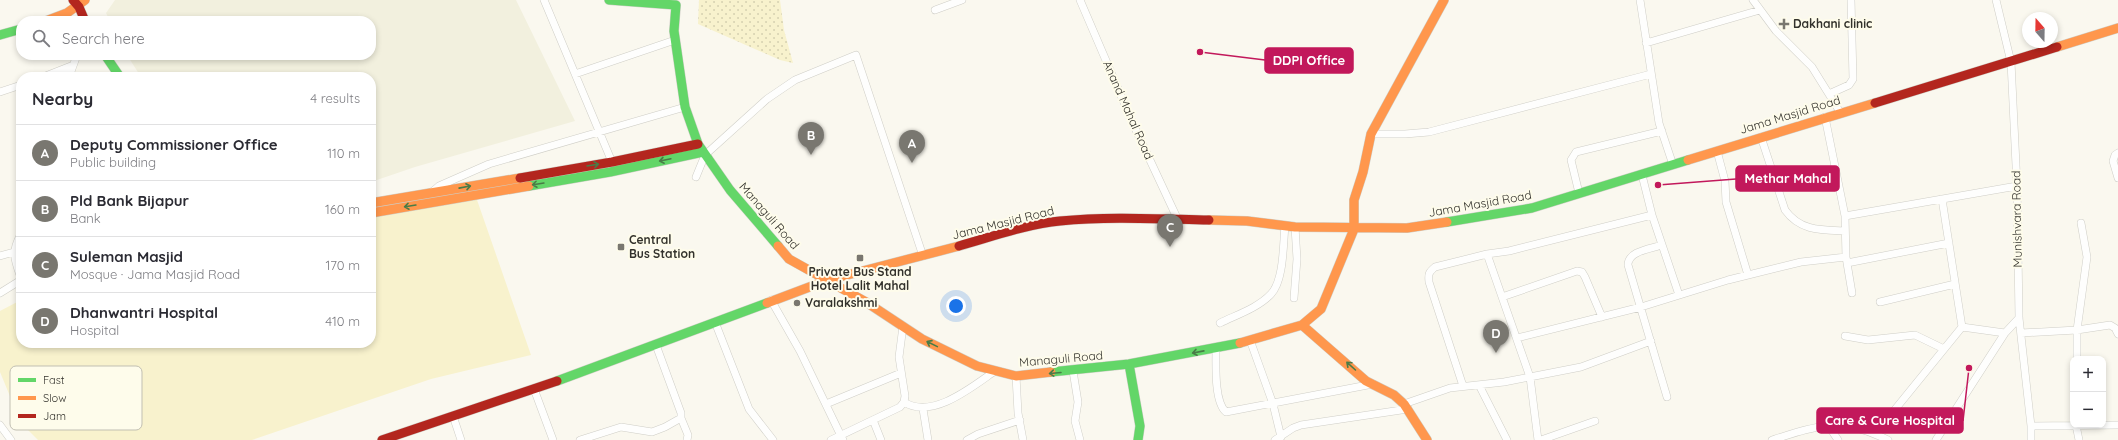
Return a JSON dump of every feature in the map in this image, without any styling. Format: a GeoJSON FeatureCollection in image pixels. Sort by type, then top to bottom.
{"type":"FeatureCollection","features":[{"type":"Feature","properties":{"kind":"street"},"geometry":{"type":"LineString","coordinates":[[544,0],[612,162]]}},
{"type":"Feature","properties":{"kind":"street","name":"Managuli Road"},"geometry":{"type":"LineString","coordinates":[[614,0],[677,3],[675,40],[685,107],[698,144],[730,190],[789,258],[828,280],[922,339],[977,366],[1016,376],[1129,364],[1216,348],[1250,340],[1302,324]]}},
{"type":"Feature","properties":{"kind":"street"},"geometry":{"type":"LineString","coordinates":[[935,10],[962,0]]}},
{"type":"Feature","properties":{"kind":"street","name":"Anand Mahal Road"},"geometry":{"type":"LineString","coordinates":[[1080,0],[1132,121],[1178,220]]}},
{"type":"Feature","properties":{"kind":"street"},"geometry":{"type":"LineString","coordinates":[[1640,0],[1651,74],[1662,131],[1673,165]]}},
{"type":"Feature","properties":{"kind":"street"},"geometry":{"type":"LineString","coordinates":[[1753,0],[1776,31],[1812,67],[1840,112]]}},
{"type":"Feature","properties":{"kind":"street"},"geometry":{"type":"LineString","coordinates":[[1829,94],[1849,85],[1853,79],[1851,0]]}},
{"type":"Feature","properties":{"kind":"street","name":"Munishvara Road"},"geometry":{"type":"LineString","coordinates":[[1996,0],[2011,62],[2017,186],[2019,318],[2031,426],[2031,440]]}},
{"type":"Feature","properties":{"kind":"street"},"geometry":{"type":"LineString","coordinates":[[1428,440],[1406,406],[1394,395],[1366,380],[1302,324],[1321,309],[1354,229],[1354,200],[1363,172],[1371,134],[1445,1]]}},
{"type":"Feature","properties":{"kind":"street"},"geometry":{"type":"LineString","coordinates":[[61,16],[79,2],[83,16]]}},
{"type":"Feature","properties":{"kind":"street"},"geometry":{"type":"LineString","coordinates":[[1646,43],[1760,10]]}},
{"type":"Feature","properties":{"kind":"street","name":"Jama Masjid Road"},"geometry":{"type":"LineString","coordinates":[[382,440],[534,389],[828,280],[923,256],[1004,233],[1059,221],[1247,221],[1295,227],[1354,229],[1415,227],[1532,208],[1642,175],[1840,112],[2011,62],[2118,28]]}},
{"type":"Feature","properties":{"kind":"street"},"geometry":{"type":"LineString","coordinates":[[0,35],[16,30]]}},
{"type":"Feature","properties":{"kind":"street"},"geometry":{"type":"LineString","coordinates":[[575,74],[675,40]]}},
{"type":"Feature","properties":{"kind":"street"},"geometry":{"type":"LineString","coordinates":[[376,212],[610,172],[704,153],[782,88],[795,80],[856,55],[923,256]]}},
{"type":"Feature","properties":{"kind":"street"},"geometry":{"type":"LineString","coordinates":[[70,72],[74,60]]}},
{"type":"Feature","properties":{"kind":"street"},"geometry":{"type":"LineString","coordinates":[[108,60],[117,72]]}},
{"type":"Feature","properties":{"kind":"street"},"geometry":{"type":"LineString","coordinates":[[56,72],[71,66]]}},
{"type":"Feature","properties":{"kind":"street"},"geometry":{"type":"LineString","coordinates":[[1371,134],[1430,132],[1651,74]]}},
{"type":"Feature","properties":{"kind":"street"},"geometry":{"type":"LineString","coordinates":[[0,92],[16,87]]}},
{"type":"Feature","properties":{"kind":"street"},"geometry":{"type":"LineString","coordinates":[[427,203],[431,193],[439,186],[479,167],[685,107]]}},
{"type":"Feature","properties":{"kind":"street"},"geometry":{"type":"LineString","coordinates":[[1825,117],[1845,216],[1847,260],[1852,292]]}},
{"type":"Feature","properties":{"kind":"street"},"geometry":{"type":"LineString","coordinates":[[1579,194],[1571,160],[1576,152],[1662,131]]}},
{"type":"Feature","properties":{"kind":"street"},"geometry":{"type":"LineString","coordinates":[[1761,137],[1785,210],[1791,218],[1811,229],[1845,231]]}},
{"type":"Feature","properties":{"kind":"street"},"geometry":{"type":"LineString","coordinates":[[376,202],[612,162],[698,144]]}},
{"type":"Feature","properties":{"kind":"street"},"geometry":{"type":"LineString","coordinates":[[1717,151],[1724,175],[1726,202],[1748,275]]}},
{"type":"Feature","properties":{"kind":"street"},"geometry":{"type":"LineString","coordinates":[[696,177],[704,153]]}},
{"type":"Feature","properties":{"kind":"street"},"geometry":{"type":"LineString","coordinates":[[2118,153],[2115,155],[2113,161],[2118,178]]}},
{"type":"Feature","properties":{"kind":"street"},"geometry":{"type":"LineString","coordinates":[[1642,175],[1652,215],[1679,295]]}},
{"type":"Feature","properties":{"kind":"street"},"geometry":{"type":"LineString","coordinates":[[1845,216],[2017,186]]}},
{"type":"Feature","properties":{"kind":"street"},"geometry":{"type":"LineString","coordinates":[[1875,434],[1962,327],[1942,199]]}},
{"type":"Feature","properties":{"kind":"street"},"geometry":{"type":"LineString","coordinates":[[1463,386],[1428,275],[1434,267],[1487,254],[1508,251],[1652,215]]}},
{"type":"Feature","properties":{"kind":"street"},"geometry":{"type":"LineString","coordinates":[[2077,356],[2077,330],[2087,257],[2081,223]]}},
{"type":"Feature","properties":{"kind":"street"},"geometry":{"type":"LineString","coordinates":[[1220,323],[1253,306],[1271,294],[1277,284],[1285,226]]}},
{"type":"Feature","properties":{"kind":"street"},"geometry":{"type":"LineString","coordinates":[[1294,298],[1297,259],[1295,227]]}},
{"type":"Feature","properties":{"kind":"street"},"geometry":{"type":"LineString","coordinates":[[16,243],[14,252],[16,265]]}},
{"type":"Feature","properties":{"kind":"street"},"geometry":{"type":"LineString","coordinates":[[1517,338],[1641,307],[1748,275],[1801,262],[1847,260],[1949,243]]}},
{"type":"Feature","properties":{"kind":"street"},"geometry":{"type":"LineString","coordinates":[[1662,244],[1631,255],[1628,260],[1628,265],[1667,397]]}},
{"type":"Feature","properties":{"kind":"street"},"geometry":{"type":"LineString","coordinates":[[0,256],[14,252]]}},
{"type":"Feature","properties":{"kind":"street"},"geometry":{"type":"LineString","coordinates":[[1487,254],[1530,378],[1539,440],[1595,421]]}},
{"type":"Feature","properties":{"kind":"street"},"geometry":{"type":"LineString","coordinates":[[1502,297],[1578,271],[1582,272],[1586,277],[1602,317]]}},
{"type":"Feature","properties":{"kind":"street"},"geometry":{"type":"LineString","coordinates":[[0,293],[16,282]]}},
{"type":"Feature","properties":{"kind":"street"},"geometry":{"type":"LineString","coordinates":[[1880,302],[1955,284]]}},
{"type":"Feature","properties":{"kind":"street"},"geometry":{"type":"LineString","coordinates":[[771,300],[800,351],[842,438]]}},
{"type":"Feature","properties":{"kind":"street"},"geometry":{"type":"LineString","coordinates":[[1936,440],[2005,333],[2019,318]]}},
{"type":"Feature","properties":{"kind":"street"},"geometry":{"type":"LineString","coordinates":[[715,322],[749,409],[773,440]]}},
{"type":"Feature","properties":{"kind":"street"},"geometry":{"type":"LineString","coordinates":[[2021,332],[2077,330],[2110,325],[2115,328],[2118,334]]}},
{"type":"Feature","properties":{"kind":"street"},"geometry":{"type":"LineString","coordinates":[[830,440],[842,438],[873,420],[900,407],[904,402],[899,357],[903,326]]}},
{"type":"Feature","properties":{"kind":"street"},"geometry":{"type":"LineString","coordinates":[[1962,327],[2005,333]]}},
{"type":"Feature","properties":{"kind":"street"},"geometry":{"type":"LineString","coordinates":[[1845,336],[1868,340],[1915,336],[1944,349]]}},
{"type":"Feature","properties":{"kind":"street"},"geometry":{"type":"LineString","coordinates":[[1250,340],[1272,404],[1278,438],[1301,424],[1406,406],[1450,388],[1530,378],[1581,367],[1651,341]]}},
{"type":"Feature","properties":{"kind":"street"},"geometry":{"type":"LineString","coordinates":[[656,345],[681,413],[681,418],[688,435],[687,440]]}},
{"type":"Feature","properties":{"kind":"street"},"geometry":{"type":"LineString","coordinates":[[1216,348],[1217,385],[1222,409],[1226,412],[1373,384]]}},
{"type":"Feature","properties":{"kind":"street"},"geometry":{"type":"LineString","coordinates":[[1129,364],[1140,426],[1138,440]]}},
{"type":"Feature","properties":{"kind":"street"},"geometry":{"type":"LineString","coordinates":[[904,402],[912,407],[923,409],[932,407],[954,397],[995,370]]}},
{"type":"Feature","properties":{"kind":"street"},"geometry":{"type":"LineString","coordinates":[[1073,371],[1078,402],[1075,421],[1080,440]]}},
{"type":"Feature","properties":{"kind":"street"},"geometry":{"type":"LineString","coordinates":[[826,404],[901,373]]}},
{"type":"Feature","properties":{"kind":"street"},"geometry":{"type":"LineString","coordinates":[[1016,376],[1023,440]]}},
{"type":"Feature","properties":{"kind":"street"},"geometry":{"type":"LineString","coordinates":[[1479,385],[1507,440]]}},
{"type":"Feature","properties":{"kind":"street"},"geometry":{"type":"LineString","coordinates":[[534,389],[553,440]]}},
{"type":"Feature","properties":{"kind":"street"},"geometry":{"type":"LineString","coordinates":[[923,409],[928,440]]}},
{"type":"Feature","properties":{"kind":"street"},"geometry":{"type":"LineString","coordinates":[[453,416],[461,440]]}},
{"type":"Feature","properties":{"kind":"street"},"geometry":{"type":"LineString","coordinates":[[580,440],[621,427],[652,432],[665,428],[681,418]]}},
{"type":"Feature","properties":{"kind":"street"},"geometry":{"type":"LineString","coordinates":[[873,420],[881,440]]}},
{"type":"Feature","properties":{"kind":"street"},"geometry":{"type":"LineString","coordinates":[[967,440],[984,432],[1020,420]]}},
{"type":"Feature","properties":{"kind":"street"},"geometry":{"type":"LineString","coordinates":[[0,425],[10,440]]}},
{"type":"Feature","properties":{"kind":"street"},"geometry":{"type":"LineString","coordinates":[[1828,425],[1838,440]]}},
{"type":"Feature","properties":{"kind":"street"},"geometry":{"type":"LineString","coordinates":[[1772,440],[1813,427],[1846,425],[1875,434],[1888,440]]}},
{"type":"Feature","properties":{"kind":"street"},"geometry":{"type":"LineString","coordinates":[[2106,425],[2118,425]]}},
{"type":"Feature","properties":{"kind":"street"},"geometry":{"type":"LineString","coordinates":[[2031,426],[2070,426]]}},
{"type":"Feature","properties":{"kind":"street"},"geometry":{"type":"LineString","coordinates":[[2076,428],[2079,440]]}},
{"type":"Feature","properties":{"kind":"shaded area"},"geometry":{"type":"Polygon","coordinates":[[[115,0],[516,0],[575,121],[415,167],[376,180],[376,72],[138,72],[130,60],[376,60],[376,16],[108,16],[106,13],[115,0]]]}},
{"type":"Feature","properties":{"kind":"shaded area"},"geometry":{"type":"Polygon","coordinates":[[[699,0],[780,0],[784,30],[793,63],[780,60],[698,24],[699,0]]]}},
{"type":"Feature","properties":{"kind":"shaded area"},"geometry":{"type":"Polygon","coordinates":[[[476,197],[531,355],[431,379],[252,440],[38,440],[28,430],[142,430],[142,366],[10,366],[10,396],[0,372],[0,311],[16,303],[16,348],[376,348],[376,206],[476,197]]]}},
{"type":"Feature","properties":{"kind":"traffic: fast"},"geometry":{"type":"LineString","coordinates":[[609,0],[676,5],[674,31],[685,107],[698,144],[730,190],[778,246]]}},
{"type":"Feature","properties":{"kind":"traffic: fast"},"geometry":{"type":"LineString","coordinates":[[0,35],[16,30]]}},
{"type":"Feature","properties":{"kind":"traffic: fast"},"geometry":{"type":"LineString","coordinates":[[108,60],[117,72]]}},
{"type":"Feature","properties":{"kind":"traffic: fast"},"geometry":{"type":"LineString","coordinates":[[529,186],[610,172],[703,152]]}},
{"type":"Feature","properties":{"kind":"traffic: fast"},"geometry":{"type":"LineString","coordinates":[[1447,222],[1532,208],[1688,160]]}},
{"type":"Feature","properties":{"kind":"traffic: fast"},"geometry":{"type":"LineString","coordinates":[[557,381],[767,303]]}},
{"type":"Feature","properties":{"kind":"traffic: fast"},"geometry":{"type":"LineString","coordinates":[[1051,372],[1129,364],[1240,343]]}},
{"type":"Feature","properties":{"kind":"traffic: fast"},"geometry":{"type":"LineString","coordinates":[[1129,364],[1140,426],[1138,440]]}},
{"type":"Feature","properties":{"kind":"traffic: slow"},"geometry":{"type":"LineString","coordinates":[[59,16],[67,13],[85,0]]}},
{"type":"Feature","properties":{"kind":"traffic: slow"},"geometry":{"type":"LineString","coordinates":[[1302,325],[1321,309],[1354,229],[1354,200],[1363,172],[1371,134],[1444,0]]}},
{"type":"Feature","properties":{"kind":"traffic: slow"},"geometry":{"type":"LineString","coordinates":[[2058,47],[2118,28]]}},
{"type":"Feature","properties":{"kind":"traffic: slow"},"geometry":{"type":"LineString","coordinates":[[1688,160],[1875,103]]}},
{"type":"Feature","properties":{"kind":"traffic: slow"},"geometry":{"type":"LineString","coordinates":[[376,202],[520,178]]}},
{"type":"Feature","properties":{"kind":"traffic: slow"},"geometry":{"type":"LineString","coordinates":[[376,212],[529,186]]}},
{"type":"Feature","properties":{"kind":"traffic: slow"},"geometry":{"type":"LineString","coordinates":[[1209,220],[1247,221],[1295,227],[1407,228],[1447,222]]}},
{"type":"Feature","properties":{"kind":"traffic: slow"},"geometry":{"type":"LineString","coordinates":[[778,246],[789,259],[866,302],[922,339],[977,366],[1016,376],[1051,372]]}},
{"type":"Feature","properties":{"kind":"traffic: slow"},"geometry":{"type":"LineString","coordinates":[[767,303],[828,280],[959,246]]}},
{"type":"Feature","properties":{"kind":"traffic: slow"},"geometry":{"type":"LineString","coordinates":[[1240,343],[1302,325],[1366,381],[1394,395],[1404,404],[1427,440]]}},
{"type":"Feature","properties":{"kind":"traffic: jam"},"geometry":{"type":"LineString","coordinates":[[73,0],[79,7],[83,16]]}},
{"type":"Feature","properties":{"kind":"traffic: jam"},"geometry":{"type":"LineString","coordinates":[[1875,103],[2054,48]]}},
{"type":"Feature","properties":{"kind":"traffic: jam"},"geometry":{"type":"LineString","coordinates":[[520,178],[612,162],[698,144]]}},
{"type":"Feature","properties":{"kind":"traffic: jam"},"geometry":{"type":"LineString","coordinates":[[959,246],[1022,228],[1078,219],[1116,218],[1209,220]]}},
{"type":"Feature","properties":{"kind":"traffic: jam"},"geometry":{"type":"LineString","coordinates":[[382,440],[557,381]]}},
{"type":"Feature","properties":{"kind":"place","name":"Dakhani clinic"},"geometry":{"type":"Point","coordinates":[1784,24]}},
{"type":"Feature","properties":{"kind":"place","name":"DDPI Office"},"geometry":{"type":"Point","coordinates":[1200,52]}},
{"type":"Feature","properties":{"kind":"place","name":"Pld Bank Bijapur"},"geometry":{"type":"Point","coordinates":[811,155]}},
{"type":"Feature","properties":{"kind":"place","name":"Deputy Commissioner Office"},"geometry":{"type":"Point","coordinates":[912,163]}},
{"type":"Feature","properties":{"kind":"place","name":"Methar Mahal"},"geometry":{"type":"Point","coordinates":[1658,185]}},
{"type":"Feature","properties":{"kind":"place","name":"Central Bus Station"},"geometry":{"type":"Point","coordinates":[621,247]}},
{"type":"Feature","properties":{"kind":"place","name":"Suleman Masjid"},"geometry":{"type":"Point","coordinates":[1170,247]}},
{"type":"Feature","properties":{"kind":"place","name":"Private Bus Stand Hotel Lalit Mahal"},"geometry":{"type":"Point","coordinates":[860,258]}},
{"type":"Feature","properties":{"kind":"place","name":"Varalakshmi"},"geometry":{"type":"Point","coordinates":[797,303]}},
{"type":"Feature","properties":{"kind":"place","name":"Dhanwantri Hospital"},"geometry":{"type":"Point","coordinates":[1496,353]}},
{"type":"Feature","properties":{"kind":"place","name":"Care & Cure Hospital"},"geometry":{"type":"Point","coordinates":[1969,368]}}]}
